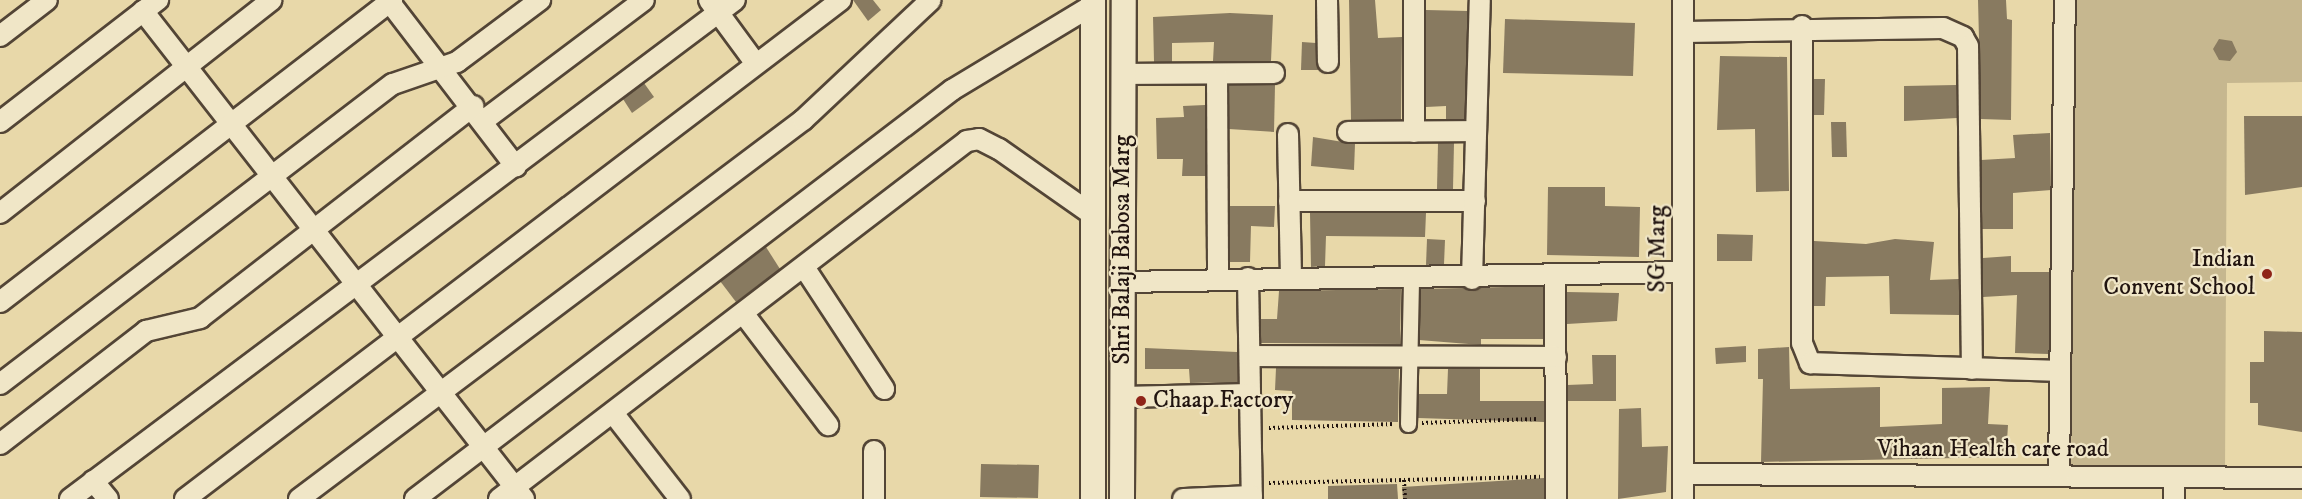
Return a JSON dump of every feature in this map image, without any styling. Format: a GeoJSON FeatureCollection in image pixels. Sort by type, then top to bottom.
{"type":"FeatureCollection","features":[{"type":"Feature","properties":{"kind":"street"},"geometry":{"type":"LineString","coordinates":[[0,36],[47,0]]}},
{"type":"Feature","properties":{"kind":"street"},"geometry":{"type":"LineString","coordinates":[[0,213],[272,0]]}},
{"type":"Feature","properties":{"kind":"street"},"geometry":{"type":"LineString","coordinates":[[0,384],[393,84],[443,68],[540,0]]}},
{"type":"Feature","properties":{"kind":"street"},"geometry":{"type":"LineString","coordinates":[[0,444],[146,331],[200,318],[315,231],[478,114],[645,0]]}},
{"type":"Feature","properties":{"kind":"street"},"geometry":{"type":"LineString","coordinates":[[70,499],[360,286],[516,167],[714,6],[735,0]]}},
{"type":"Feature","properties":{"kind":"street"},"geometry":{"type":"LineString","coordinates":[[185,499],[401,339],[841,0]]}},
{"type":"Feature","properties":{"kind":"street"},"geometry":{"type":"LineString","coordinates":[[299,499],[803,120],[931,0]]}},
{"type":"Feature","properties":{"kind":"street","name":"Shri Balaji Babosa Marg"},"geometry":{"type":"LineString","coordinates":[[1122,499],[1124,0]]}},
{"type":"Feature","properties":{"kind":"street"},"geometry":{"type":"LineString","coordinates":[[1327,0],[1328,62]]}},
{"type":"Feature","properties":{"kind":"street"},"geometry":{"type":"LineString","coordinates":[[1414,0],[1414,132]]}},
{"type":"Feature","properties":{"kind":"street"},"geometry":{"type":"LineString","coordinates":[[1472,279],[1480,0]]}},
{"type":"Feature","properties":{"kind":"street","name":"SG Marg"},"geometry":{"type":"LineString","coordinates":[[1683,0],[1683,499]]}},
{"type":"Feature","properties":{"kind":"street"},"geometry":{"type":"LineString","coordinates":[[2059,476],[2065,0]]}},
{"type":"Feature","properties":{"kind":"street"},"geometry":{"type":"LineString","coordinates":[[0,302],[390,1],[516,167]]}},
{"type":"Feature","properties":{"kind":"street"},"geometry":{"type":"LineString","coordinates":[[415,499],[952,90],[1093,2]]}},
{"type":"Feature","properties":{"kind":"street","name":"Shri Balaji Babosa Marg"},"geometry":{"type":"LineString","coordinates":[[1093,2],[1093,499]]}},
{"type":"Feature","properties":{"kind":"street"},"geometry":{"type":"LineString","coordinates":[[0,122],[151,6],[188,66],[520,493]]}},
{"type":"Feature","properties":{"kind":"street"},"geometry":{"type":"LineString","coordinates":[[714,6],[756,64]]}},
{"type":"Feature","properties":{"kind":"street"},"geometry":{"type":"LineString","coordinates":[[1684,32],[1802,26],[1955,30],[1968,46],[1972,369]]}},
{"type":"Feature","properties":{"kind":"street"},"geometry":{"type":"LineString","coordinates":[[1802,26],[1805,355],[1818,367],[2060,371]]}},
{"type":"Feature","properties":{"kind":"street"},"geometry":{"type":"LineString","coordinates":[[1124,74],[1274,73]]}},
{"type":"Feature","properties":{"kind":"street"},"geometry":{"type":"LineString","coordinates":[[1217,74],[1218,278]]}},
{"type":"Feature","properties":{"kind":"street"},"geometry":{"type":"LineString","coordinates":[[1348,132],[1476,131]]}},
{"type":"Feature","properties":{"kind":"street"},"geometry":{"type":"LineString","coordinates":[[1288,134],[1291,278]]}},
{"type":"Feature","properties":{"kind":"street"},"geometry":{"type":"LineString","coordinates":[[499,499],[520,493],[613,413],[968,141],[979,139],[1093,215]]}},
{"type":"Feature","properties":{"kind":"street"},"geometry":{"type":"LineString","coordinates":[[1289,201],[1474,201]]}},
{"type":"Feature","properties":{"kind":"street"},"geometry":{"type":"LineString","coordinates":[[804,267],[884,390]]}},
{"type":"Feature","properties":{"kind":"street"},"geometry":{"type":"LineString","coordinates":[[1123,282],[1218,278],[1555,278],[1683,272]]}},
{"type":"Feature","properties":{"kind":"street"},"geometry":{"type":"LineString","coordinates":[[1183,499],[1252,493],[1248,278]]}},
{"type":"Feature","properties":{"kind":"street"},"geometry":{"type":"LineString","coordinates":[[1408,424],[1407,353],[1411,278]]}},
{"type":"Feature","properties":{"kind":"street"},"geometry":{"type":"LineString","coordinates":[[1555,278],[1556,499]]}},
{"type":"Feature","properties":{"kind":"street"},"geometry":{"type":"LineString","coordinates":[[743,313],[828,425]]}},
{"type":"Feature","properties":{"kind":"street"},"geometry":{"type":"LineString","coordinates":[[1250,356],[1407,353],[1557,357]]}},
{"type":"Feature","properties":{"kind":"street"},"geometry":{"type":"LineString","coordinates":[[1122,397],[1250,394]]}},
{"type":"Feature","properties":{"kind":"street"},"geometry":{"type":"LineString","coordinates":[[613,413],[680,499]]}},
{"type":"Feature","properties":{"kind":"street"},"geometry":{"type":"LineString","coordinates":[[874,451],[874,499]]}},
{"type":"Feature","properties":{"kind":"street","name":"Vihaan Health care road"},"geometry":{"type":"LineString","coordinates":[[1683,474],[2302,478]]}},
{"type":"Feature","properties":{"kind":"street"},"geometry":{"type":"LineString","coordinates":[[2174,477],[2174,499]]}},
{"type":"Feature","properties":{"kind":"street"},"geometry":{"type":"LineString","coordinates":[[93,481],[108,499]]}},
{"type":"Feature","properties":{"kind":"path"},"geometry":{"type":"LineString","coordinates":[[1252,493],[1404,480],[1556,477]]}},
{"type":"Feature","properties":{"kind":"path"},"geometry":{"type":"LineString","coordinates":[[1404,480],[1405,499]]}},
{"type":"Feature","properties":{"kind":"shaded area"},"geometry":{"type":"Polygon","coordinates":[[[2073,0],[2302,0],[2302,82],[2227,83],[2225,476],[2071,476],[2073,0]]]}},
{"type":"Feature","properties":{"kind":"building"},"geometry":{"type":"Polygon","coordinates":[[[853,0],[873,0],[881,10],[868,21],[853,0]]]}},
{"type":"Feature","properties":{"kind":"building"},"geometry":{"type":"Polygon","coordinates":[[[1349,0],[1375,0],[1378,38],[1402,37],[1401,120],[1351,120],[1349,0]]]}},
{"type":"Feature","properties":{"kind":"building"},"geometry":{"type":"Polygon","coordinates":[[[1978,0],[2006,0],[2007,19],[2012,20],[2011,120],[1981,119],[1978,0]]]}},
{"type":"Feature","properties":{"kind":"building"},"geometry":{"type":"Polygon","coordinates":[[[1426,10],[1468,11],[1465,119],[1446,119],[1446,106],[1426,107],[1426,10]]]}},
{"type":"Feature","properties":{"kind":"building"},"geometry":{"type":"Polygon","coordinates":[[[1230,13],[1273,15],[1271,61],[1213,61],[1214,42],[1172,43],[1172,62],[1154,62],[1153,17],[1230,13]]]}},
{"type":"Feature","properties":{"kind":"building"},"geometry":{"type":"Polygon","coordinates":[[[1505,19],[1635,23],[1633,76],[1503,73],[1505,19]]]}},
{"type":"Feature","properties":{"kind":"building"},"geometry":{"type":"Polygon","coordinates":[[[2219,39],[2232,41],[2237,52],[2230,61],[2219,60],[2213,49],[2219,39]]]}},
{"type":"Feature","properties":{"kind":"building"},"geometry":{"type":"Polygon","coordinates":[[[1302,42],[1316,43],[1320,70],[1301,70],[1302,42]]]}},
{"type":"Feature","properties":{"kind":"building"},"geometry":{"type":"Polygon","coordinates":[[[1720,56],[1787,57],[1789,191],[1756,192],[1755,129],[1717,130],[1720,56]]]}},
{"type":"Feature","properties":{"kind":"building"},"geometry":{"type":"Polygon","coordinates":[[[1814,79],[1825,79],[1824,115],[1814,115],[1814,79]]]}},
{"type":"Feature","properties":{"kind":"building"},"geometry":{"type":"Polygon","coordinates":[[[644,83],[654,97],[632,113],[623,99],[644,83]]]}},
{"type":"Feature","properties":{"kind":"building"},"geometry":{"type":"Polygon","coordinates":[[[1229,85],[1275,85],[1274,132],[1229,129],[1229,85]]]}},
{"type":"Feature","properties":{"kind":"building"},"geometry":{"type":"Polygon","coordinates":[[[1956,85],[1957,118],[1904,121],[1904,86],[1956,85]]]}},
{"type":"Feature","properties":{"kind":"building"},"geometry":{"type":"Polygon","coordinates":[[[1205,105],[1206,176],[1182,176],[1183,159],[1157,159],[1156,118],[1184,117],[1183,106],[1205,105]]]}},
{"type":"Feature","properties":{"kind":"building"},"geometry":{"type":"Polygon","coordinates":[[[2244,116],[2302,116],[2302,187],[2245,195],[2244,116]]]}},
{"type":"Feature","properties":{"kind":"building"},"geometry":{"type":"Polygon","coordinates":[[[1831,122],[1846,122],[1847,157],[1832,157],[1831,122]]]}},
{"type":"Feature","properties":{"kind":"building"},"geometry":{"type":"Polygon","coordinates":[[[2050,133],[2051,190],[2013,193],[2013,229],[1982,229],[1981,160],[2015,158],[2013,135],[2050,133]]]}},
{"type":"Feature","properties":{"kind":"building"},"geometry":{"type":"Polygon","coordinates":[[[1313,137],[1355,144],[1354,170],[1311,166],[1313,137]]]}},
{"type":"Feature","properties":{"kind":"building"},"geometry":{"type":"Polygon","coordinates":[[[1438,143],[1454,143],[1453,189],[1437,189],[1438,143]]]}},
{"type":"Feature","properties":{"kind":"building"},"geometry":{"type":"Polygon","coordinates":[[[1548,187],[1605,187],[1605,206],[1640,207],[1639,257],[1547,255],[1548,187]]]}},
{"type":"Feature","properties":{"kind":"building"},"geometry":{"type":"Polygon","coordinates":[[[1230,206],[1275,206],[1274,227],[1251,226],[1250,262],[1230,262],[1230,206]]]}},
{"type":"Feature","properties":{"kind":"building"},"geometry":{"type":"Polygon","coordinates":[[[1310,213],[1426,213],[1425,237],[1326,236],[1325,266],[1311,267],[1310,213]]]}},
{"type":"Feature","properties":{"kind":"building"},"geometry":{"type":"Polygon","coordinates":[[[1717,234],[1753,235],[1752,261],[1717,261],[1717,234]]]}},
{"type":"Feature","properties":{"kind":"building"},"geometry":{"type":"Polygon","coordinates":[[[1427,239],[1445,240],[1444,264],[1426,265],[1427,239]]]}},
{"type":"Feature","properties":{"kind":"building"},"geometry":{"type":"Polygon","coordinates":[[[1895,239],[1934,242],[1930,280],[1959,279],[1959,315],[1890,314],[1889,276],[1826,277],[1825,306],[1814,306],[1814,241],[1866,244],[1895,239]]]}},
{"type":"Feature","properties":{"kind":"building"},"geometry":{"type":"Polygon","coordinates":[[[766,247],[780,269],[736,302],[720,281],[766,247]]]}},
{"type":"Feature","properties":{"kind":"building"},"geometry":{"type":"Polygon","coordinates":[[[2011,256],[2011,272],[2050,272],[2049,354],[2015,353],[2017,295],[1983,297],[1983,258],[2011,256]]]}},
{"type":"Feature","properties":{"kind":"building"},"geometry":{"type":"Polygon","coordinates":[[[1543,286],[1543,339],[1481,339],[1481,345],[1419,340],[1421,289],[1543,286]]]}},
{"type":"Feature","properties":{"kind":"building"},"geometry":{"type":"Polygon","coordinates":[[[1401,289],[1400,344],[1261,343],[1261,319],[1277,319],[1279,291],[1401,289]]]}},
{"type":"Feature","properties":{"kind":"building"},"geometry":{"type":"Polygon","coordinates":[[[1567,292],[1619,293],[1617,321],[1567,324],[1567,292]]]}},
{"type":"Feature","properties":{"kind":"building"},"geometry":{"type":"Polygon","coordinates":[[[2264,331],[2302,332],[2302,432],[2258,425],[2258,403],[2250,403],[2250,362],[2264,362],[2264,331]]]}},
{"type":"Feature","properties":{"kind":"building"},"geometry":{"type":"Polygon","coordinates":[[[1746,346],[1746,362],[1716,364],[1715,348],[1746,346]]]}},
{"type":"Feature","properties":{"kind":"building"},"geometry":{"type":"Polygon","coordinates":[[[1789,347],[1790,389],[1880,387],[1880,427],[1942,424],[1942,388],[1990,387],[1988,424],[2008,425],[2006,457],[1761,462],[1763,379],[1758,379],[1758,349],[1789,347]]]}},
{"type":"Feature","properties":{"kind":"building"},"geometry":{"type":"Polygon","coordinates":[[[1145,348],[1237,352],[1238,382],[1190,383],[1189,369],[1145,369],[1145,348]]]}},
{"type":"Feature","properties":{"kind":"building"},"geometry":{"type":"Polygon","coordinates":[[[1592,355],[1616,355],[1616,401],[1568,401],[1567,385],[1593,384],[1592,355]]]}},
{"type":"Feature","properties":{"kind":"building"},"geometry":{"type":"Polygon","coordinates":[[[1276,368],[1399,368],[1398,422],[1292,420],[1292,391],[1275,390],[1276,368]]]}},
{"type":"Feature","properties":{"kind":"building"},"geometry":{"type":"Polygon","coordinates":[[[1448,369],[1480,369],[1480,401],[1544,401],[1544,422],[1418,418],[1418,394],[1447,394],[1448,369]]]}},
{"type":"Feature","properties":{"kind":"building"},"geometry":{"type":"Polygon","coordinates":[[[1641,408],[1642,447],[1668,446],[1666,492],[1618,499],[1619,409],[1641,408]]]}},
{"type":"Feature","properties":{"kind":"building"},"geometry":{"type":"Polygon","coordinates":[[[981,464],[1039,465],[1038,498],[980,497],[981,464]]]}},
{"type":"Feature","properties":{"kind":"building"},"geometry":{"type":"Polygon","coordinates":[[[1544,478],[1544,499],[1403,499],[1402,487],[1544,478]]]}},
{"type":"Feature","properties":{"kind":"building"},"geometry":{"type":"Polygon","coordinates":[[[1397,484],[1398,499],[1328,499],[1328,486],[1397,484]]]}},
{"type":"Feature","properties":{"kind":"place","name":"Indian Convent School"},"geometry":{"type":"Point","coordinates":[2267,274]}},
{"type":"Feature","properties":{"kind":"place","name":"Chaap Factory"},"geometry":{"type":"Point","coordinates":[1141,401]}}]}
